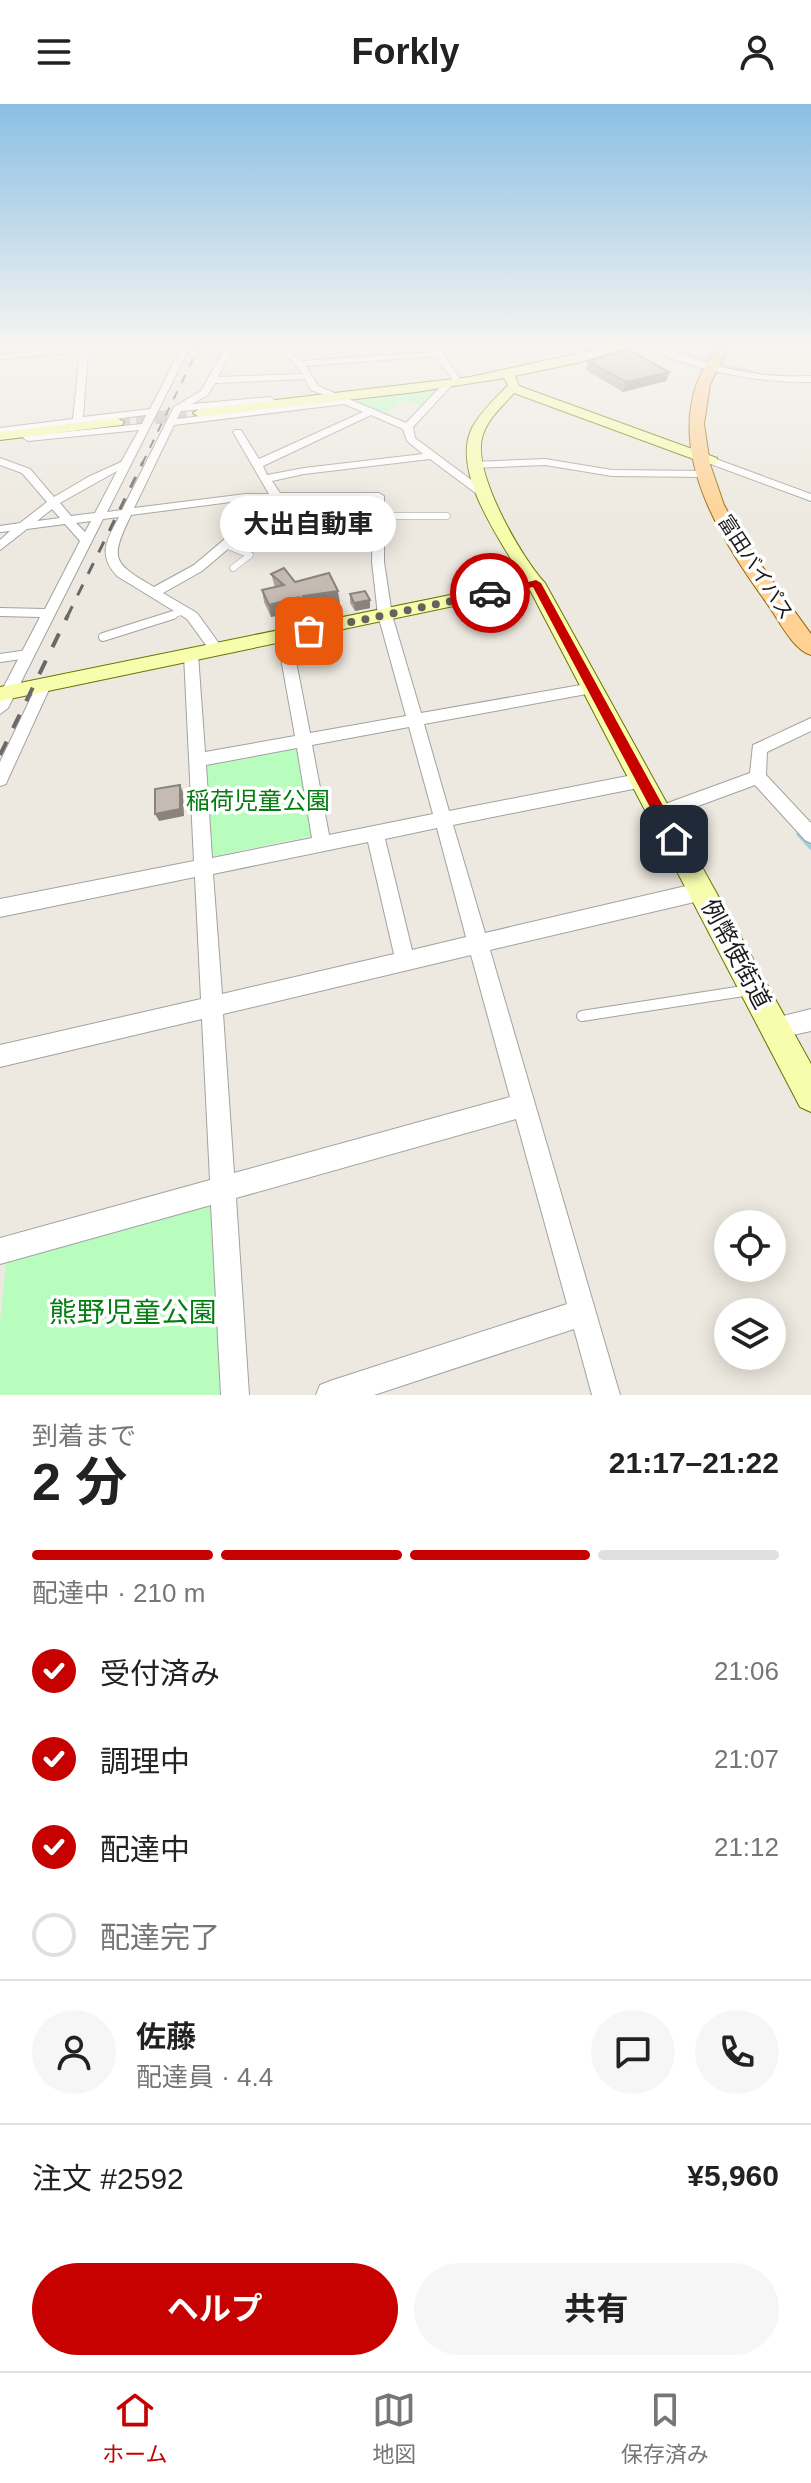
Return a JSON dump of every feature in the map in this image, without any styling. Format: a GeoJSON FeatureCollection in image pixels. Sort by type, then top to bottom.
{"type":"FeatureCollection","features":[{"type":"Feature","properties":{"kind":"main road","name":"富田バイパス"},"geometry":{"type":"LineString","coordinates":[[698,405],[706,464],[718,508],[741,552],[811,648]]}},
{"type":"Feature","properties":{"kind":"main road","name":"富田バイパス"},"geometry":{"type":"LineString","coordinates":[[706,464],[749,542],[811,627]]}},
{"type":"Feature","properties":{"kind":"street"},"geometry":{"type":"LineString","coordinates":[[78,421],[79,405]]}},
{"type":"Feature","properties":{"kind":"street"},"geometry":{"type":"LineString","coordinates":[[4,693],[28,654],[156,405]]}},
{"type":"Feature","properties":{"kind":"street"},"geometry":{"type":"LineString","coordinates":[[184,405],[177,409],[126,512],[111,544],[110,557],[121,573],[184,611],[202,627],[216,649]]}},
{"type":"Feature","properties":{"kind":"street"},"geometry":{"type":"LineString","coordinates":[[177,409],[226,405]]}},
{"type":"Feature","properties":{"kind":"street"},"geometry":{"type":"LineString","coordinates":[[199,413],[264,405]]}},
{"type":"Feature","properties":{"kind":"street"},"geometry":{"type":"LineString","coordinates":[[170,423],[281,405]]}},
{"type":"Feature","properties":{"kind":"street"},"geometry":{"type":"LineString","coordinates":[[353,405],[408,427]]}},
{"type":"Feature","properties":{"kind":"street"},"geometry":{"type":"LineString","coordinates":[[408,427],[431,405]]}},
{"type":"Feature","properties":{"kind":"street","name":"例幣使街道"},"geometry":{"type":"LineString","coordinates":[[493,405],[480,422],[474,441],[474,465],[485,495],[643,780],[811,1096]]}},
{"type":"Feature","properties":{"kind":"street"},"geometry":{"type":"LineString","coordinates":[[566,405],[706,464],[811,498]]}},
{"type":"Feature","properties":{"kind":"street"},"geometry":{"type":"LineString","coordinates":[[0,436],[153,411]]}},
{"type":"Feature","properties":{"kind":"street"},"geometry":{"type":"LineString","coordinates":[[258,464],[370,412]]}},
{"type":"Feature","properties":{"kind":"street"},"geometry":{"type":"LineString","coordinates":[[0,436],[117,422]]}},
{"type":"Feature","properties":{"kind":"street"},"geometry":{"type":"LineString","coordinates":[[0,436],[146,426]]}},
{"type":"Feature","properties":{"kind":"street"},"geometry":{"type":"LineString","coordinates":[[408,427],[410,439],[429,456],[485,495]]}},
{"type":"Feature","properties":{"kind":"street"},"geometry":{"type":"LineString","coordinates":[[154,593],[198,568],[277,502],[277,497],[238,432]]}},
{"type":"Feature","properties":{"kind":"street"},"geometry":{"type":"LineString","coordinates":[[265,479],[304,471],[429,456]]}},
{"type":"Feature","properties":{"kind":"street"},"geometry":{"type":"LineString","coordinates":[[0,461],[26,471],[86,541]]}},
{"type":"Feature","properties":{"kind":"street"},"geometry":{"type":"LineString","coordinates":[[474,465],[545,462],[612,473],[706,464]]}},
{"type":"Feature","properties":{"kind":"street"},"geometry":{"type":"LineString","coordinates":[[0,546],[24,524],[56,503],[126,464]]}},
{"type":"Feature","properties":{"kind":"street"},"geometry":{"type":"LineString","coordinates":[[0,529],[246,497],[379,496],[378,562],[385,615],[606,1395]]}},
{"type":"Feature","properties":{"kind":"street"},"geometry":{"type":"LineString","coordinates":[[4,693],[536,583]]}},
{"type":"Feature","properties":{"kind":"street"},"geometry":{"type":"LineString","coordinates":[[0,612],[49,613]]}},
{"type":"Feature","properties":{"kind":"street"},"geometry":{"type":"LineString","coordinates":[[284,636],[322,842]]}},
{"type":"Feature","properties":{"kind":"street"},"geometry":{"type":"LineString","coordinates":[[191,655],[235,1395]]}},
{"type":"Feature","properties":{"kind":"street"},"geometry":{"type":"LineString","coordinates":[[0,779],[44,685]]}},
{"type":"Feature","properties":{"kind":"street"},"geometry":{"type":"LineString","coordinates":[[196,760],[592,688]]}},
{"type":"Feature","properties":{"kind":"street"},"geometry":{"type":"LineString","coordinates":[[811,724],[759,749],[758,777],[811,835]]}},
{"type":"Feature","properties":{"kind":"street"},"geometry":{"type":"LineString","coordinates":[[660,813],[758,777]]}},
{"type":"Feature","properties":{"kind":"street"},"geometry":{"type":"LineString","coordinates":[[0,908],[643,780]]}},
{"type":"Feature","properties":{"kind":"street"},"geometry":{"type":"LineString","coordinates":[[374,832],[405,960]]}},
{"type":"Feature","properties":{"kind":"street"},"geometry":{"type":"LineString","coordinates":[[0,1056],[703,891]]}},
{"type":"Feature","properties":{"kind":"street"},"geometry":{"type":"LineString","coordinates":[[775,1028],[811,1020]]}},
{"type":"Feature","properties":{"kind":"street"},"geometry":{"type":"LineString","coordinates":[[0,1251],[524,1105]]}},
{"type":"Feature","properties":{"kind":"street"},"geometry":{"type":"LineString","coordinates":[[330,1395],[582,1313]]}},
{"type":"Feature","properties":{"kind":"lane"},"geometry":{"type":"LineString","coordinates":[[379,516],[447,516]]}},
{"type":"Feature","properties":{"kind":"lane"},"geometry":{"type":"LineString","coordinates":[[225,545],[250,555],[233,568]]}},
{"type":"Feature","properties":{"kind":"lane"},"geometry":{"type":"LineString","coordinates":[[103,637],[184,611]]}},
{"type":"Feature","properties":{"kind":"lane"},"geometry":{"type":"LineString","coordinates":[[0,658],[28,654]]}},
{"type":"Feature","properties":{"kind":"lane"},"geometry":{"type":"LineString","coordinates":[[582,1016],[755,989]]}},
{"type":"Feature","properties":{"kind":"green space"},"geometry":{"type":"Polygon","coordinates":[[[364,405],[396,405],[385,414],[364,405]]]}},
{"type":"Feature","properties":{"kind":"green space","name":"稲荷児童公園"},"geometry":{"type":"Polygon","coordinates":[[[300,746],[316,835],[211,857],[205,764],[300,746]]]}},
{"type":"Feature","properties":{"kind":"green space","name":"熊野児童公園"},"geometry":{"type":"Polygon","coordinates":[[[210,1203],[221,1395],[0,1395],[0,1322],[6,1263],[210,1203]]]}},
{"type":"Feature","properties":{"kind":"building"},"geometry":{"type":"Polygon","coordinates":[[[284,568],[295,582],[329,573],[338,591],[303,596],[305,602],[299,597],[269,605],[262,590],[284,585],[271,574],[284,568]]]}},
{"type":"Feature","properties":{"kind":"building"},"geometry":{"type":"Polygon","coordinates":[[[365,591],[370,600],[354,603],[350,594],[365,591]]]}},
{"type":"Feature","properties":{"kind":"building"},"geometry":{"type":"Polygon","coordinates":[[[328,627],[333,637],[302,646],[296,634],[328,627]]]}},
{"type":"Feature","properties":{"kind":"building"},"geometry":{"type":"Polygon","coordinates":[[[180,785],[180,809],[155,814],[155,789],[180,785]]]}},
{"type":"Feature","properties":{"kind":"waterway"},"geometry":{"type":"LineString","coordinates":[[799,834],[811,847]]}},
{"type":"Feature","properties":{"kind":"tunnel"},"geometry":{"type":"LineString","coordinates":[[117,422],[199,413]]}},
{"type":"Feature","properties":{"kind":"railway"},"geometry":{"type":"LineString","coordinates":[[142,464],[171,405]]}},
{"type":"Feature","properties":{"kind":"railway"},"geometry":{"type":"LineString","coordinates":[[67,617],[143,462]]}},
{"type":"Feature","properties":{"kind":"railway"},"geometry":{"type":"LineString","coordinates":[[0,755],[68,615]]}},
{"type":"Feature","properties":{"kind":"way so far"},"geometry":{"type":"LineString","coordinates":[[309,631],[490,593]]}},
{"type":"Feature","properties":{"kind":"place","name":"大出自動車"},"geometry":{"type":"Point","coordinates":[309,631]}},
{"type":"Feature","properties":{"kind":"route"},"geometry":{"type":"LineString","coordinates":[[490,593],[536,583],[674,839]]}}]}
